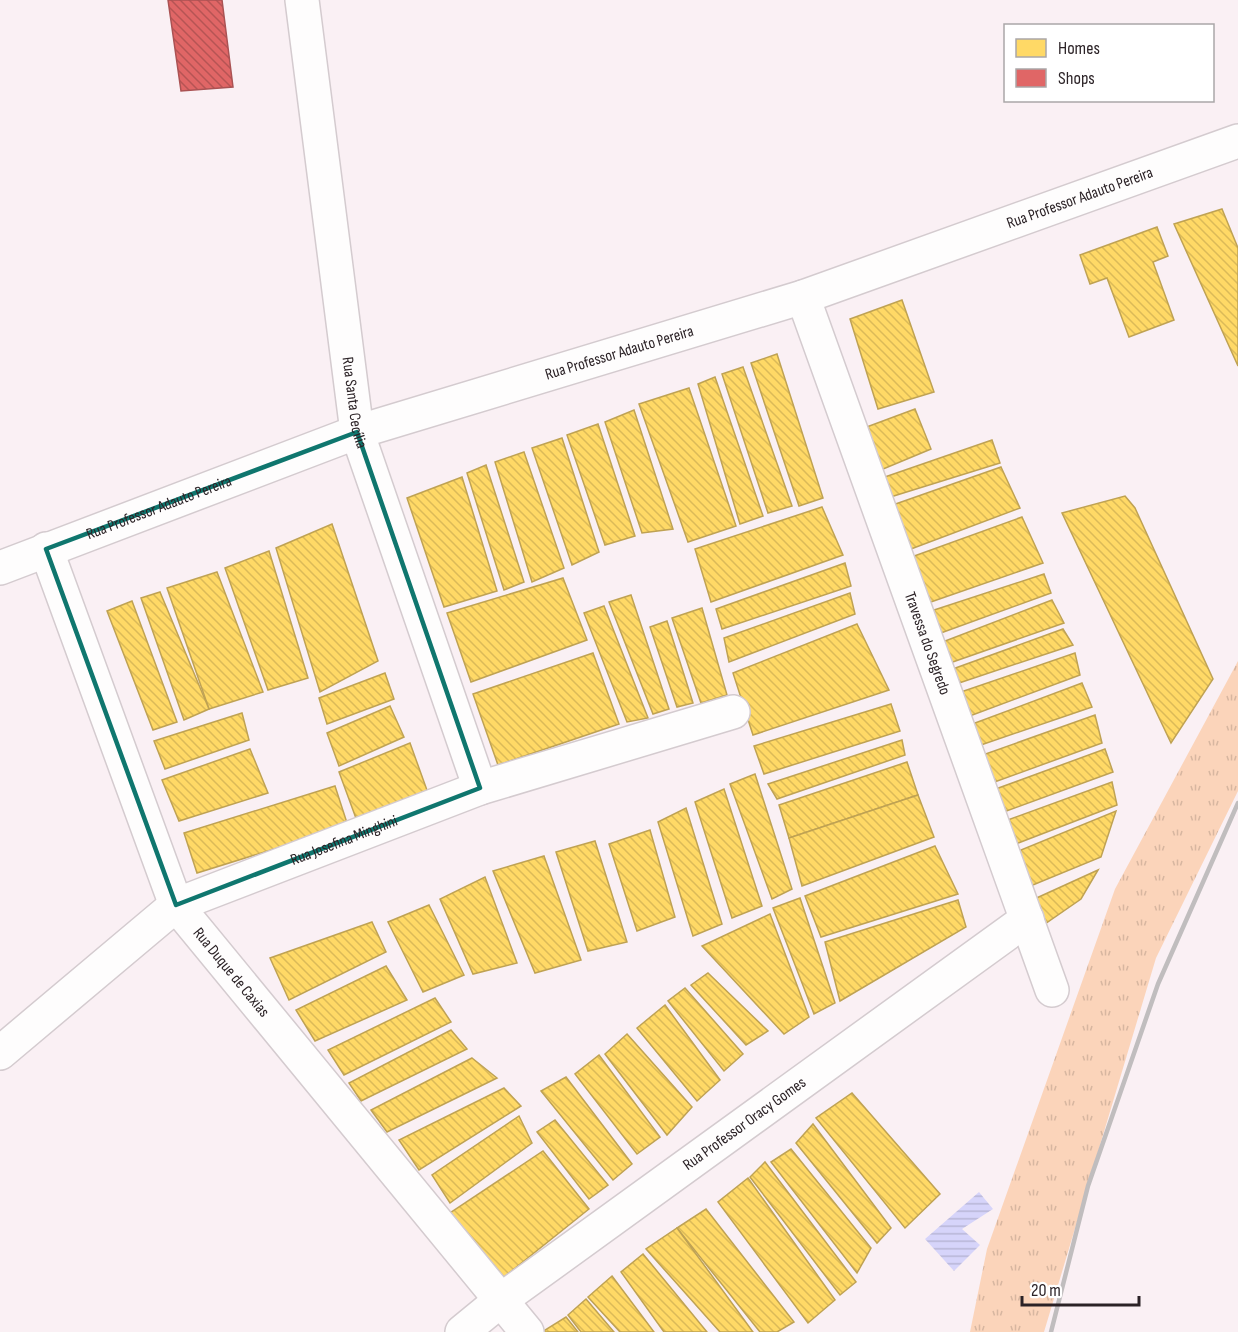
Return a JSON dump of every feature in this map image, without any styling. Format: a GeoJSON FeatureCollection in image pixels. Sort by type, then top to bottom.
{"type":"FeatureCollection","features":[{"type":"Feature","properties":{"kind":"street","name":"Rua Santa Cecília"},"geometry":{"type":"LineString","coordinates":[[302,0],[357,432],[480,788]]}},
{"type":"Feature","properties":{"kind":"street","name":"Rua Professor Adauto Pereira"},"geometry":{"type":"LineString","coordinates":[[0,568],[357,432],[803,297],[1238,141]]}},
{"type":"Feature","properties":{"kind":"street","name":"Travessa do Segredo"},"geometry":{"type":"LineString","coordinates":[[803,297],[1052,990]]}},
{"type":"Feature","properties":{"kind":"street","name":"Rua Duque de Caxias"},"geometry":{"type":"LineString","coordinates":[[46,549],[176,905],[527,1332]]}},
{"type":"Feature","properties":{"kind":"street","name":"Rua Josefina Minghini"},"geometry":{"type":"LineString","coordinates":[[0,1053],[176,905],[480,788],[733,712]]}},
{"type":"Feature","properties":{"kind":"street","name":"Rua Professor Oracy Gomes"},"geometry":{"type":"LineString","coordinates":[[462,1332],[501,1300],[1028,919]]}},
{"type":"Feature","properties":{"kind":"highlighted area"},"geometry":{"type":"Polygon","coordinates":[[[357,432],[480,788],[176,905],[46,549],[357,432]]]}},
{"type":"Feature","properties":{"kind":"green space"},"geometry":{"type":"Polygon","coordinates":[[[1238,661],[1238,791],[1156,958],[1044,1332],[970,1332],[987,1249],[1115,889],[1238,661]]]}},
{"type":"Feature","properties":{"kind":"water"},"geometry":{"type":"Polygon","coordinates":[[[979,1192],[993,1209],[962,1229],[980,1245],[954,1271],[925,1239],[979,1192]]]}},
{"type":"Feature","properties":{"kind":"building: Homes"},"geometry":{"type":"Polygon","coordinates":[[[1222,209],[1238,248],[1238,366],[1174,224],[1222,209]]]}},
{"type":"Feature","properties":{"kind":"building: Homes"},"geometry":{"type":"Polygon","coordinates":[[[1157,227],[1168,256],[1153,262],[1174,320],[1129,337],[1107,278],[1090,284],[1080,255],[1157,227]]]}},
{"type":"Feature","properties":{"kind":"building: Homes"},"geometry":{"type":"Polygon","coordinates":[[[902,300],[934,392],[878,409],[850,319],[902,300]]]}},
{"type":"Feature","properties":{"kind":"building: Homes"},"geometry":{"type":"Polygon","coordinates":[[[777,354],[823,498],[799,506],[751,363],[777,354]]]}},
{"type":"Feature","properties":{"kind":"building: Homes"},"geometry":{"type":"Polygon","coordinates":[[[743,367],[792,506],[768,513],[722,374],[743,367]]]}},
{"type":"Feature","properties":{"kind":"building: Homes"},"geometry":{"type":"Polygon","coordinates":[[[715,377],[763,516],[740,524],[698,384],[715,377]]]}},
{"type":"Feature","properties":{"kind":"building: Homes"},"geometry":{"type":"Polygon","coordinates":[[[689,388],[736,526],[688,542],[639,404],[689,388]]]}},
{"type":"Feature","properties":{"kind":"building: Homes"},"geometry":{"type":"Polygon","coordinates":[[[915,409],[931,449],[876,472],[864,428],[915,409]]]}},
{"type":"Feature","properties":{"kind":"building: Homes"},"geometry":{"type":"Polygon","coordinates":[[[634,410],[673,529],[642,533],[605,422],[634,410]]]}},
{"type":"Feature","properties":{"kind":"building: Homes"},"geometry":{"type":"Polygon","coordinates":[[[598,424],[635,536],[605,545],[567,435],[598,424]]]}},
{"type":"Feature","properties":{"kind":"building: Homes"},"geometry":{"type":"Polygon","coordinates":[[[562,438],[599,552],[572,565],[532,448],[562,438]]]}},
{"type":"Feature","properties":{"kind":"building: Homes"},"geometry":{"type":"Polygon","coordinates":[[[992,440],[1000,463],[884,499],[879,479],[992,440]]]}},
{"type":"Feature","properties":{"kind":"building: Homes"},"geometry":{"type":"Polygon","coordinates":[[[524,452],[564,568],[532,582],[495,462],[524,452]]]}},
{"type":"Feature","properties":{"kind":"building: Homes"},"geometry":{"type":"Polygon","coordinates":[[[486,465],[524,582],[504,590],[467,473],[486,465]]]}},
{"type":"Feature","properties":{"kind":"building: Homes"},"geometry":{"type":"Polygon","coordinates":[[[1001,467],[1020,508],[903,552],[887,507],[1001,467]]]}},
{"type":"Feature","properties":{"kind":"building: Homes"},"geometry":{"type":"Polygon","coordinates":[[[462,477],[497,591],[444,607],[407,498],[462,477]]]}},
{"type":"Feature","properties":{"kind":"building: Homes"},"geometry":{"type":"Polygon","coordinates":[[[1125,496],[1135,508],[1213,679],[1171,743],[1062,513],[1125,496]]]}},
{"type":"Feature","properties":{"kind":"building: Homes"},"geometry":{"type":"Polygon","coordinates":[[[822,507],[843,555],[711,602],[695,549],[822,507]]]}},
{"type":"Feature","properties":{"kind":"building: Homes"},"geometry":{"type":"Polygon","coordinates":[[[1022,517],[1043,563],[925,604],[906,559],[1022,517]]]}},
{"type":"Feature","properties":{"kind":"building: Homes"},"geometry":{"type":"Polygon","coordinates":[[[332,524],[378,661],[320,692],[276,548],[332,524]]]}},
{"type":"Feature","properties":{"kind":"building: Homes"},"geometry":{"type":"Polygon","coordinates":[[[269,551],[308,678],[268,690],[225,568],[269,551]]]}},
{"type":"Feature","properties":{"kind":"building: Homes"},"geometry":{"type":"Polygon","coordinates":[[[845,563],[851,586],[722,629],[716,609],[845,563]]]}},
{"type":"Feature","properties":{"kind":"building: Homes"},"geometry":{"type":"Polygon","coordinates":[[[217,572],[263,692],[209,709],[167,588],[217,572]]]}},
{"type":"Feature","properties":{"kind":"building: Homes"},"geometry":{"type":"Polygon","coordinates":[[[1044,574],[1051,593],[938,634],[928,612],[1044,574]]]}},
{"type":"Feature","properties":{"kind":"building: Homes"},"geometry":{"type":"Polygon","coordinates":[[[563,578],[587,640],[471,682],[447,613],[563,578]]]}},
{"type":"Feature","properties":{"kind":"building: Homes"},"geometry":{"type":"Polygon","coordinates":[[[160,592],[209,709],[184,720],[141,598],[160,592]]]}},
{"type":"Feature","properties":{"kind":"building: Homes"},"geometry":{"type":"Polygon","coordinates":[[[850,593],[855,614],[729,662],[724,638],[850,593]]]}},
{"type":"Feature","properties":{"kind":"building: Homes"},"geometry":{"type":"Polygon","coordinates":[[[631,595],[669,709],[653,714],[609,602],[631,595]]]}},
{"type":"Feature","properties":{"kind":"building: Homes"},"geometry":{"type":"Polygon","coordinates":[[[1052,600],[1064,623],[947,664],[940,643],[1052,600]]]}},
{"type":"Feature","properties":{"kind":"building: Homes"},"geometry":{"type":"Polygon","coordinates":[[[132,601],[177,722],[153,730],[107,611],[132,601]]]}},
{"type":"Feature","properties":{"kind":"building: Homes"},"geometry":{"type":"Polygon","coordinates":[[[604,606],[648,718],[627,722],[584,613],[604,606]]]}},
{"type":"Feature","properties":{"kind":"building: Homes"},"geometry":{"type":"Polygon","coordinates":[[[702,608],[727,695],[701,703],[672,618],[702,608]]]}},
{"type":"Feature","properties":{"kind":"building: Homes"},"geometry":{"type":"Polygon","coordinates":[[[667,621],[693,703],[677,707],[650,627],[667,621]]]}},
{"type":"Feature","properties":{"kind":"building: Homes"},"geometry":{"type":"Polygon","coordinates":[[[857,624],[889,690],[753,735],[733,673],[857,624]]]}},
{"type":"Feature","properties":{"kind":"building: Homes"},"geometry":{"type":"Polygon","coordinates":[[[1063,629],[1073,645],[956,684],[950,670],[1063,629]]]}},
{"type":"Feature","properties":{"kind":"building: Homes"},"geometry":{"type":"Polygon","coordinates":[[[593,653],[619,724],[498,765],[473,694],[593,653]]]}},
{"type":"Feature","properties":{"kind":"building: Homes"},"geometry":{"type":"Polygon","coordinates":[[[1075,653],[1080,675],[967,717],[958,693],[1075,653]]]}},
{"type":"Feature","properties":{"kind":"building: Homes"},"geometry":{"type":"Polygon","coordinates":[[[385,673],[394,699],[327,724],[319,698],[385,673]]]}},
{"type":"Feature","properties":{"kind":"building: Homes"},"geometry":{"type":"Polygon","coordinates":[[[1082,683],[1092,707],[975,747],[967,726],[1082,683]]]}},
{"type":"Feature","properties":{"kind":"building: Homes"},"geometry":{"type":"Polygon","coordinates":[[[891,704],[900,731],[764,774],[754,746],[891,704]]]}},
{"type":"Feature","properties":{"kind":"building: Homes"},"geometry":{"type":"Polygon","coordinates":[[[390,706],[404,737],[339,766],[327,733],[390,706]]]}},
{"type":"Feature","properties":{"kind":"building: Homes"},"geometry":{"type":"Polygon","coordinates":[[[242,713],[249,740],[165,769],[154,741],[242,713]]]}},
{"type":"Feature","properties":{"kind":"building: Homes"},"geometry":{"type":"Polygon","coordinates":[[[1095,715],[1102,743],[989,784],[980,756],[1095,715]]]}},
{"type":"Feature","properties":{"kind":"building: Homes"},"geometry":{"type":"Polygon","coordinates":[[[902,740],[905,755],[777,799],[768,784],[902,740]]]}},
{"type":"Feature","properties":{"kind":"building: Homes"},"geometry":{"type":"Polygon","coordinates":[[[410,743],[428,793],[357,821],[339,772],[410,743]]]}},
{"type":"Feature","properties":{"kind":"building: Homes"},"geometry":{"type":"Polygon","coordinates":[[[250,749],[268,793],[179,821],[162,780],[250,749]]]}},
{"type":"Feature","properties":{"kind":"building: Homes"},"geometry":{"type":"Polygon","coordinates":[[[1105,749],[1113,772],[1001,813],[993,790],[1105,749]]]}},
{"type":"Feature","properties":{"kind":"building: Homes"},"geometry":{"type":"Polygon","coordinates":[[[907,762],[918,795],[789,838],[779,805],[907,762]]]}},
{"type":"Feature","properties":{"kind":"building: Homes"},"geometry":{"type":"Polygon","coordinates":[[[755,774],[792,889],[772,899],[730,784],[755,774]]]}},
{"type":"Feature","properties":{"kind":"building: Homes"},"geometry":{"type":"Polygon","coordinates":[[[1112,782],[1117,805],[1013,845],[1005,821],[1112,782]]]}},
{"type":"Feature","properties":{"kind":"building: Homes"},"geometry":{"type":"Polygon","coordinates":[[[335,786],[348,826],[197,873],[184,833],[335,786]]]}},
{"type":"Feature","properties":{"kind":"building: Homes"},"geometry":{"type":"Polygon","coordinates":[[[724,789],[762,906],[732,918],[695,802],[724,789]]]}},
{"type":"Feature","properties":{"kind":"building: Homes"},"geometry":{"type":"Polygon","coordinates":[[[918,795],[934,837],[802,886],[789,838],[918,795]]]}},
{"type":"Feature","properties":{"kind":"building: Homes"},"geometry":{"type":"Polygon","coordinates":[[[686,808],[722,924],[693,936],[658,822],[686,808]]]}},
{"type":"Feature","properties":{"kind":"building: Homes"},"geometry":{"type":"Polygon","coordinates":[[[1116,811],[1101,857],[1028,887],[1016,852],[1116,811]]]}},
{"type":"Feature","properties":{"kind":"building: Homes"},"geometry":{"type":"Polygon","coordinates":[[[650,830],[675,917],[637,931],[609,844],[650,830]]]}},
{"type":"Feature","properties":{"kind":"building: Homes"},"geometry":{"type":"Polygon","coordinates":[[[595,841],[627,942],[588,951],[556,852],[595,841]]]}},
{"type":"Feature","properties":{"kind":"building: Homes"},"geometry":{"type":"Polygon","coordinates":[[[935,846],[958,894],[821,937],[805,896],[935,846]]]}},
{"type":"Feature","properties":{"kind":"building: Homes"},"geometry":{"type":"Polygon","coordinates":[[[544,856],[581,960],[535,973],[493,871],[544,856]]]}},
{"type":"Feature","properties":{"kind":"building: Homes"},"geometry":{"type":"Polygon","coordinates":[[[1098,870],[1081,899],[1039,928],[1030,901],[1098,870]]]}},
{"type":"Feature","properties":{"kind":"building: Homes"},"geometry":{"type":"Polygon","coordinates":[[[485,877],[517,963],[473,974],[440,899],[485,877]]]}},
{"type":"Feature","properties":{"kind":"building: Homes"},"geometry":{"type":"Polygon","coordinates":[[[800,898],[835,1003],[814,1014],[773,908],[800,898]]]}},
{"type":"Feature","properties":{"kind":"building: Homes"},"geometry":{"type":"Polygon","coordinates":[[[958,900],[966,927],[840,1001],[825,942],[958,900]]]}},
{"type":"Feature","properties":{"kind":"building: Homes"},"geometry":{"type":"Polygon","coordinates":[[[429,905],[464,975],[423,992],[388,922],[429,905]]]}},
{"type":"Feature","properties":{"kind":"building: Homes"},"geometry":{"type":"Polygon","coordinates":[[[770,914],[809,1017],[784,1034],[702,946],[770,914]]]}},
{"type":"Feature","properties":{"kind":"building: Homes"},"geometry":{"type":"Polygon","coordinates":[[[372,922],[386,952],[289,1000],[270,958],[372,922]]]}},
{"type":"Feature","properties":{"kind":"building: Homes"},"geometry":{"type":"Polygon","coordinates":[[[386,966],[407,1000],[315,1041],[296,1010],[386,966]]]}},
{"type":"Feature","properties":{"kind":"building: Homes"},"geometry":{"type":"Polygon","coordinates":[[[708,973],[768,1031],[746,1045],[691,985],[708,973]]]}},
{"type":"Feature","properties":{"kind":"building: Homes"},"geometry":{"type":"Polygon","coordinates":[[[685,988],[743,1054],[724,1071],[668,1001],[685,988]]]}},
{"type":"Feature","properties":{"kind":"building: Homes"},"geometry":{"type":"Polygon","coordinates":[[[435,998],[451,1022],[344,1075],[328,1050],[435,998]]]}},
{"type":"Feature","properties":{"kind":"building: Homes"},"geometry":{"type":"Polygon","coordinates":[[[665,1005],[720,1080],[697,1101],[637,1028],[665,1005]]]}},
{"type":"Feature","properties":{"kind":"building: Homes"},"geometry":{"type":"Polygon","coordinates":[[[451,1030],[467,1049],[361,1101],[349,1083],[451,1030]]]}},
{"type":"Feature","properties":{"kind":"building: Homes"},"geometry":{"type":"Polygon","coordinates":[[[627,1034],[692,1107],[667,1135],[605,1054],[627,1034]]]}},
{"type":"Feature","properties":{"kind":"building: Homes"},"geometry":{"type":"Polygon","coordinates":[[[599,1055],[660,1137],[637,1154],[575,1074],[599,1055]]]}},
{"type":"Feature","properties":{"kind":"building: Homes"},"geometry":{"type":"Polygon","coordinates":[[[472,1058],[497,1078],[387,1132],[371,1110],[472,1058]]]}},
{"type":"Feature","properties":{"kind":"building: Homes"},"geometry":{"type":"Polygon","coordinates":[[[566,1077],[632,1164],[613,1180],[541,1091],[566,1077]]]}},
{"type":"Feature","properties":{"kind":"building: Homes"},"geometry":{"type":"Polygon","coordinates":[[[504,1088],[521,1106],[419,1170],[399,1140],[504,1088]]]}},
{"type":"Feature","properties":{"kind":"building: Homes"},"geometry":{"type":"Polygon","coordinates":[[[852,1093],[940,1194],[905,1228],[816,1118],[852,1093]]]}},
{"type":"Feature","properties":{"kind":"building: Homes"},"geometry":{"type":"Polygon","coordinates":[[[519,1116],[532,1143],[450,1203],[432,1175],[519,1116]]]}},
{"type":"Feature","properties":{"kind":"building: Homes"},"geometry":{"type":"Polygon","coordinates":[[[555,1120],[608,1185],[589,1199],[537,1132],[555,1120]]]}},
{"type":"Feature","properties":{"kind":"building: Homes"},"geometry":{"type":"Polygon","coordinates":[[[813,1124],[891,1228],[877,1243],[796,1143],[813,1124]]]}},
{"type":"Feature","properties":{"kind":"building: Homes"},"geometry":{"type":"Polygon","coordinates":[[[791,1149],[871,1248],[857,1273],[771,1162],[791,1149]]]}},
{"type":"Feature","properties":{"kind":"building: Homes"},"geometry":{"type":"Polygon","coordinates":[[[543,1151],[589,1209],[504,1277],[450,1213],[543,1151]]]}},
{"type":"Feature","properties":{"kind":"building: Homes"},"geometry":{"type":"Polygon","coordinates":[[[765,1162],[856,1282],[840,1295],[750,1177],[765,1162]]]}},
{"type":"Feature","properties":{"kind":"building: Homes"},"geometry":{"type":"Polygon","coordinates":[[[748,1178],[835,1300],[808,1323],[718,1202],[748,1178]]]}},
{"type":"Feature","properties":{"kind":"building: Homes"},"geometry":{"type":"Polygon","coordinates":[[[706,1209],[794,1322],[777,1332],[760,1332],[677,1228],[706,1209]]]}},
{"type":"Feature","properties":{"kind":"building: Homes"},"geometry":{"type":"Polygon","coordinates":[[[677,1228],[753,1332],[720,1332],[646,1249],[677,1228]]]}},
{"type":"Feature","properties":{"kind":"building: Homes"},"geometry":{"type":"Polygon","coordinates":[[[643,1254],[707,1332],[664,1332],[621,1272],[643,1254]]]}},
{"type":"Feature","properties":{"kind":"building: Homes"},"geometry":{"type":"Polygon","coordinates":[[[612,1276],[654,1332],[620,1332],[588,1297],[612,1276]]]}},
{"type":"Feature","properties":{"kind":"building: Homes"},"geometry":{"type":"Polygon","coordinates":[[[586,1299],[614,1332],[581,1332],[568,1315],[586,1299]]]}},
{"type":"Feature","properties":{"kind":"building: Homes"},"geometry":{"type":"Polygon","coordinates":[[[566,1317],[578,1332],[542,1332],[566,1317]]]}},
{"type":"Feature","properties":{"kind":"building: Shops"},"geometry":{"type":"Polygon","coordinates":[[[168,0],[222,0],[233,87],[181,91],[168,0]]]}},
{"type":"Feature","properties":{"kind":"railway"},"geometry":{"type":"LineString","coordinates":[[1051,1332],[1088,1186],[1158,984],[1238,803]]}}]}
